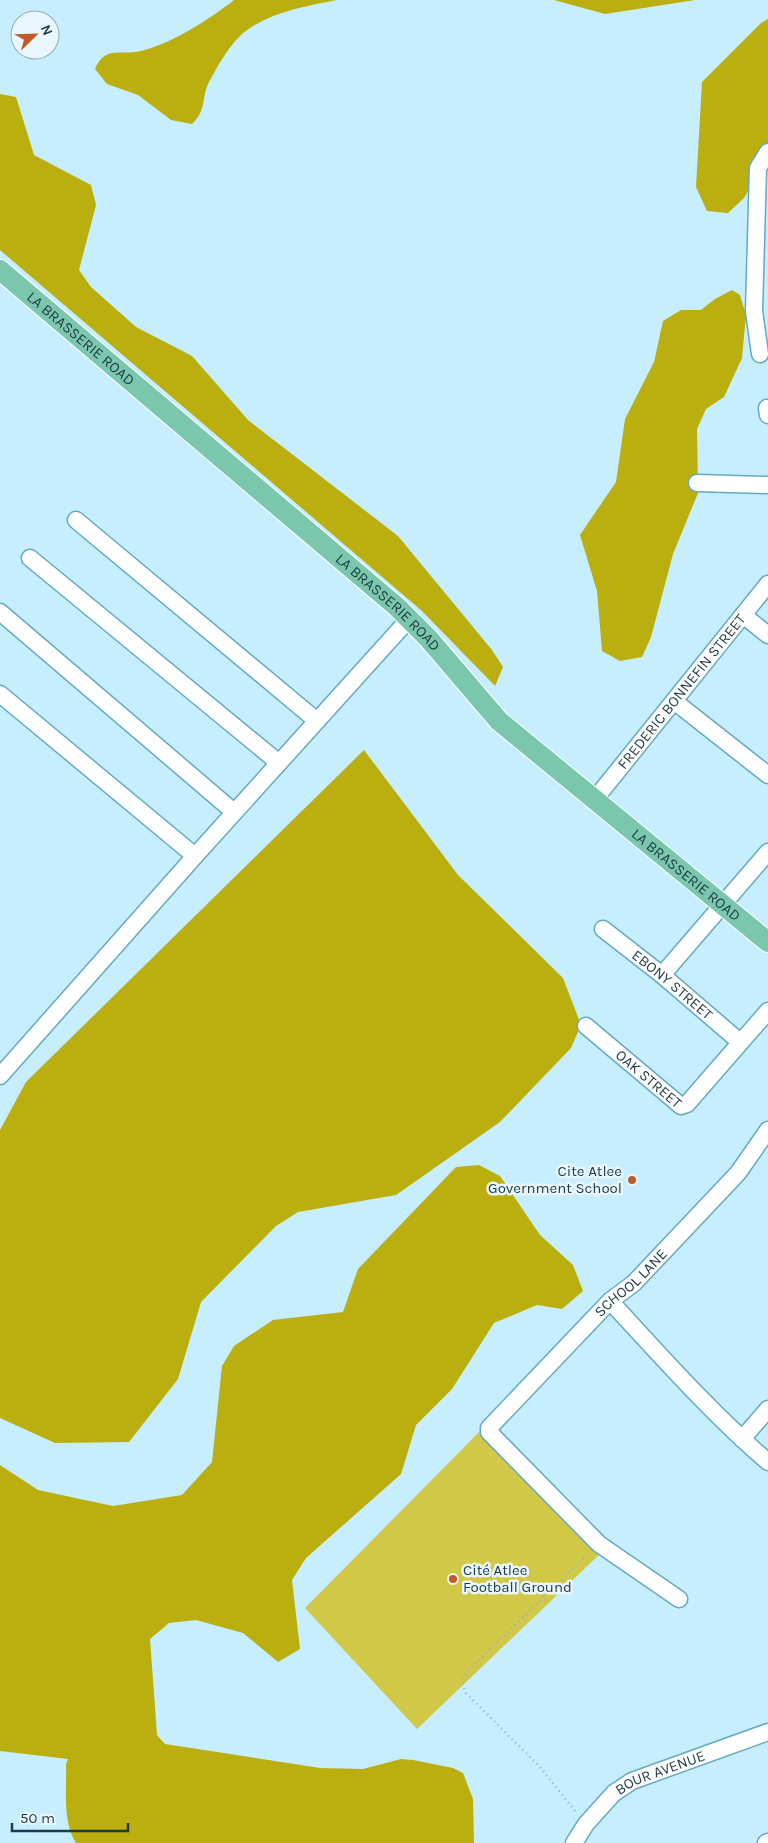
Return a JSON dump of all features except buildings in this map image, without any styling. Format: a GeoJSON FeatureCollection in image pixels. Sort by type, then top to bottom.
{"type":"FeatureCollection","features":[{"type":"Feature","properties":{"kind":"main road","name":"LA BRASSERIE ROAD"},"geometry":{"type":"LineString","coordinates":[[0,270],[410,619],[499,721],[768,942]]}},
{"type":"Feature","properties":{"kind":"street"},"geometry":{"type":"LineString","coordinates":[[760,354],[754,311],[761,282],[758,168],[768,152]]}},
{"type":"Feature","properties":{"kind":"street"},"geometry":{"type":"LineString","coordinates":[[697,483],[768,485]]}},
{"type":"Feature","properties":{"kind":"street"},"geometry":{"type":"LineString","coordinates":[[76,520],[317,721]]}},
{"type":"Feature","properties":{"kind":"street"},"geometry":{"type":"LineString","coordinates":[[30,558],[279,763]]}},
{"type":"Feature","properties":{"kind":"street","name":"FREDERIC BONNEFIN STREET"},"geometry":{"type":"LineString","coordinates":[[595,800],[768,584]]}},
{"type":"Feature","properties":{"kind":"street"},"geometry":{"type":"LineString","coordinates":[[0,612],[234,812]]}},
{"type":"Feature","properties":{"kind":"street"},"geometry":{"type":"LineString","coordinates":[[743,615],[768,635]]}},
{"type":"Feature","properties":{"kind":"street"},"geometry":{"type":"LineString","coordinates":[[0,1076],[234,812],[410,619]]}},
{"type":"Feature","properties":{"kind":"street"},"geometry":{"type":"LineString","coordinates":[[0,694],[195,856]]}},
{"type":"Feature","properties":{"kind":"street"},"geometry":{"type":"LineString","coordinates":[[674,701],[768,776]]}},
{"type":"Feature","properties":{"kind":"street"},"geometry":{"type":"LineString","coordinates":[[662,974],[768,852]]}},
{"type":"Feature","properties":{"kind":"street","name":"EBONY STREET"},"geometry":{"type":"LineString","coordinates":[[603,929],[662,974],[740,1042]]}},
{"type":"Feature","properties":{"kind":"street","name":"OAK STREET"},"geometry":{"type":"LineString","coordinates":[[586,1026],[681,1106],[687,1104],[768,1011]]}},
{"type":"Feature","properties":{"kind":"street","name":"SCHOOL LANE"},"geometry":{"type":"LineString","coordinates":[[599,1544],[489,1432],[490,1428],[610,1301],[634,1283],[738,1173],[768,1130]]}},
{"type":"Feature","properties":{"kind":"street"},"geometry":{"type":"LineString","coordinates":[[610,1301],[690,1387],[768,1462]]}},
{"type":"Feature","properties":{"kind":"street"},"geometry":{"type":"LineString","coordinates":[[742,1439],[768,1409]]}},
{"type":"Feature","properties":{"kind":"street"},"geometry":{"type":"LineString","coordinates":[[599,1544],[679,1599]]}},
{"type":"Feature","properties":{"kind":"street","name":"BOUR AVENUE"},"geometry":{"type":"LineString","coordinates":[[583,1836],[614,1793],[632,1781],[768,1732]]}},
{"type":"Feature","properties":{"kind":"path"},"geometry":{"type":"LineString","coordinates":[[583,1836],[540,1767],[466,1692],[462,1685],[462,1678],[599,1544]]}},
{"type":"Feature","properties":{"kind":"shaded area"},"geometry":{"type":"Polygon","coordinates":[[[234,0],[336,0],[284,12],[260,22],[239,37],[226,53],[212,76],[200,114],[192,124],[171,120],[138,95],[107,84],[95,69],[99,62],[109,54],[141,51],[165,43],[202,23],[234,0]]]}},
{"type":"Feature","properties":{"kind":"shaded area"},"geometry":{"type":"Polygon","coordinates":[[[554,0],[695,0],[605,14],[554,0]]]}},
{"type":"Feature","properties":{"kind":"shaded area"},"geometry":{"type":"Polygon","coordinates":[[[768,19],[768,157],[744,198],[728,213],[707,211],[696,187],[702,82],[761,23],[768,19]]]}},
{"type":"Feature","properties":{"kind":"shaded area"},"geometry":{"type":"Polygon","coordinates":[[[0,94],[16,97],[34,155],[91,185],[96,205],[79,270],[91,287],[136,327],[192,356],[248,420],[398,536],[492,650],[503,667],[495,686],[422,611],[0,250],[0,94]]]}},
{"type":"Feature","properties":{"kind":"shaded area"},"geometry":{"type":"Polygon","coordinates":[[[732,290],[740,295],[746,315],[742,358],[724,397],[706,409],[697,429],[698,493],[673,554],[651,637],[642,657],[620,661],[602,651],[597,591],[580,535],[616,482],[625,419],[654,362],[663,321],[681,310],[701,310],[715,299],[732,290]]]}},
{"type":"Feature","properties":{"kind":"shaded area"},"geometry":{"type":"Polygon","coordinates":[[[364,750],[458,875],[563,978],[581,1025],[571,1048],[500,1122],[396,1195],[298,1212],[276,1226],[201,1302],[178,1379],[129,1442],[55,1443],[0,1418],[0,1130],[26,1082],[364,750]]]}},
{"type":"Feature","properties":{"kind":"shaded area"},"geometry":{"type":"Polygon","coordinates":[[[479,1165],[500,1176],[540,1235],[573,1265],[583,1291],[562,1309],[537,1305],[494,1323],[452,1389],[416,1425],[401,1474],[306,1558],[292,1580],[300,1649],[278,1662],[243,1633],[196,1620],[169,1623],[150,1639],[157,1735],[165,1744],[320,1768],[363,1769],[401,1759],[453,1768],[463,1773],[473,1799],[474,1843],[76,1843],[67,1815],[66,1764],[68,1759],[0,1751],[0,1465],[38,1490],[113,1506],[182,1495],[212,1462],[222,1366],[234,1346],[273,1320],[343,1312],[358,1269],[456,1167],[479,1165]]]}},
{"type":"Feature","properties":{"kind":"shaded area","name":"Cité Atlee Football Ground"},"geometry":{"type":"Polygon","coordinates":[[[490,1421],[603,1551],[417,1729],[305,1608],[490,1421]]]}},
{"type":"Feature","properties":{"kind":"place","name":"Cite Atlee Government School"},"geometry":{"type":"Point","coordinates":[632,1180]}},
{"type":"Feature","properties":{"kind":"place","name":"Cité Atlee Football Ground"},"geometry":{"type":"Point","coordinates":[453,1579]}}]}
